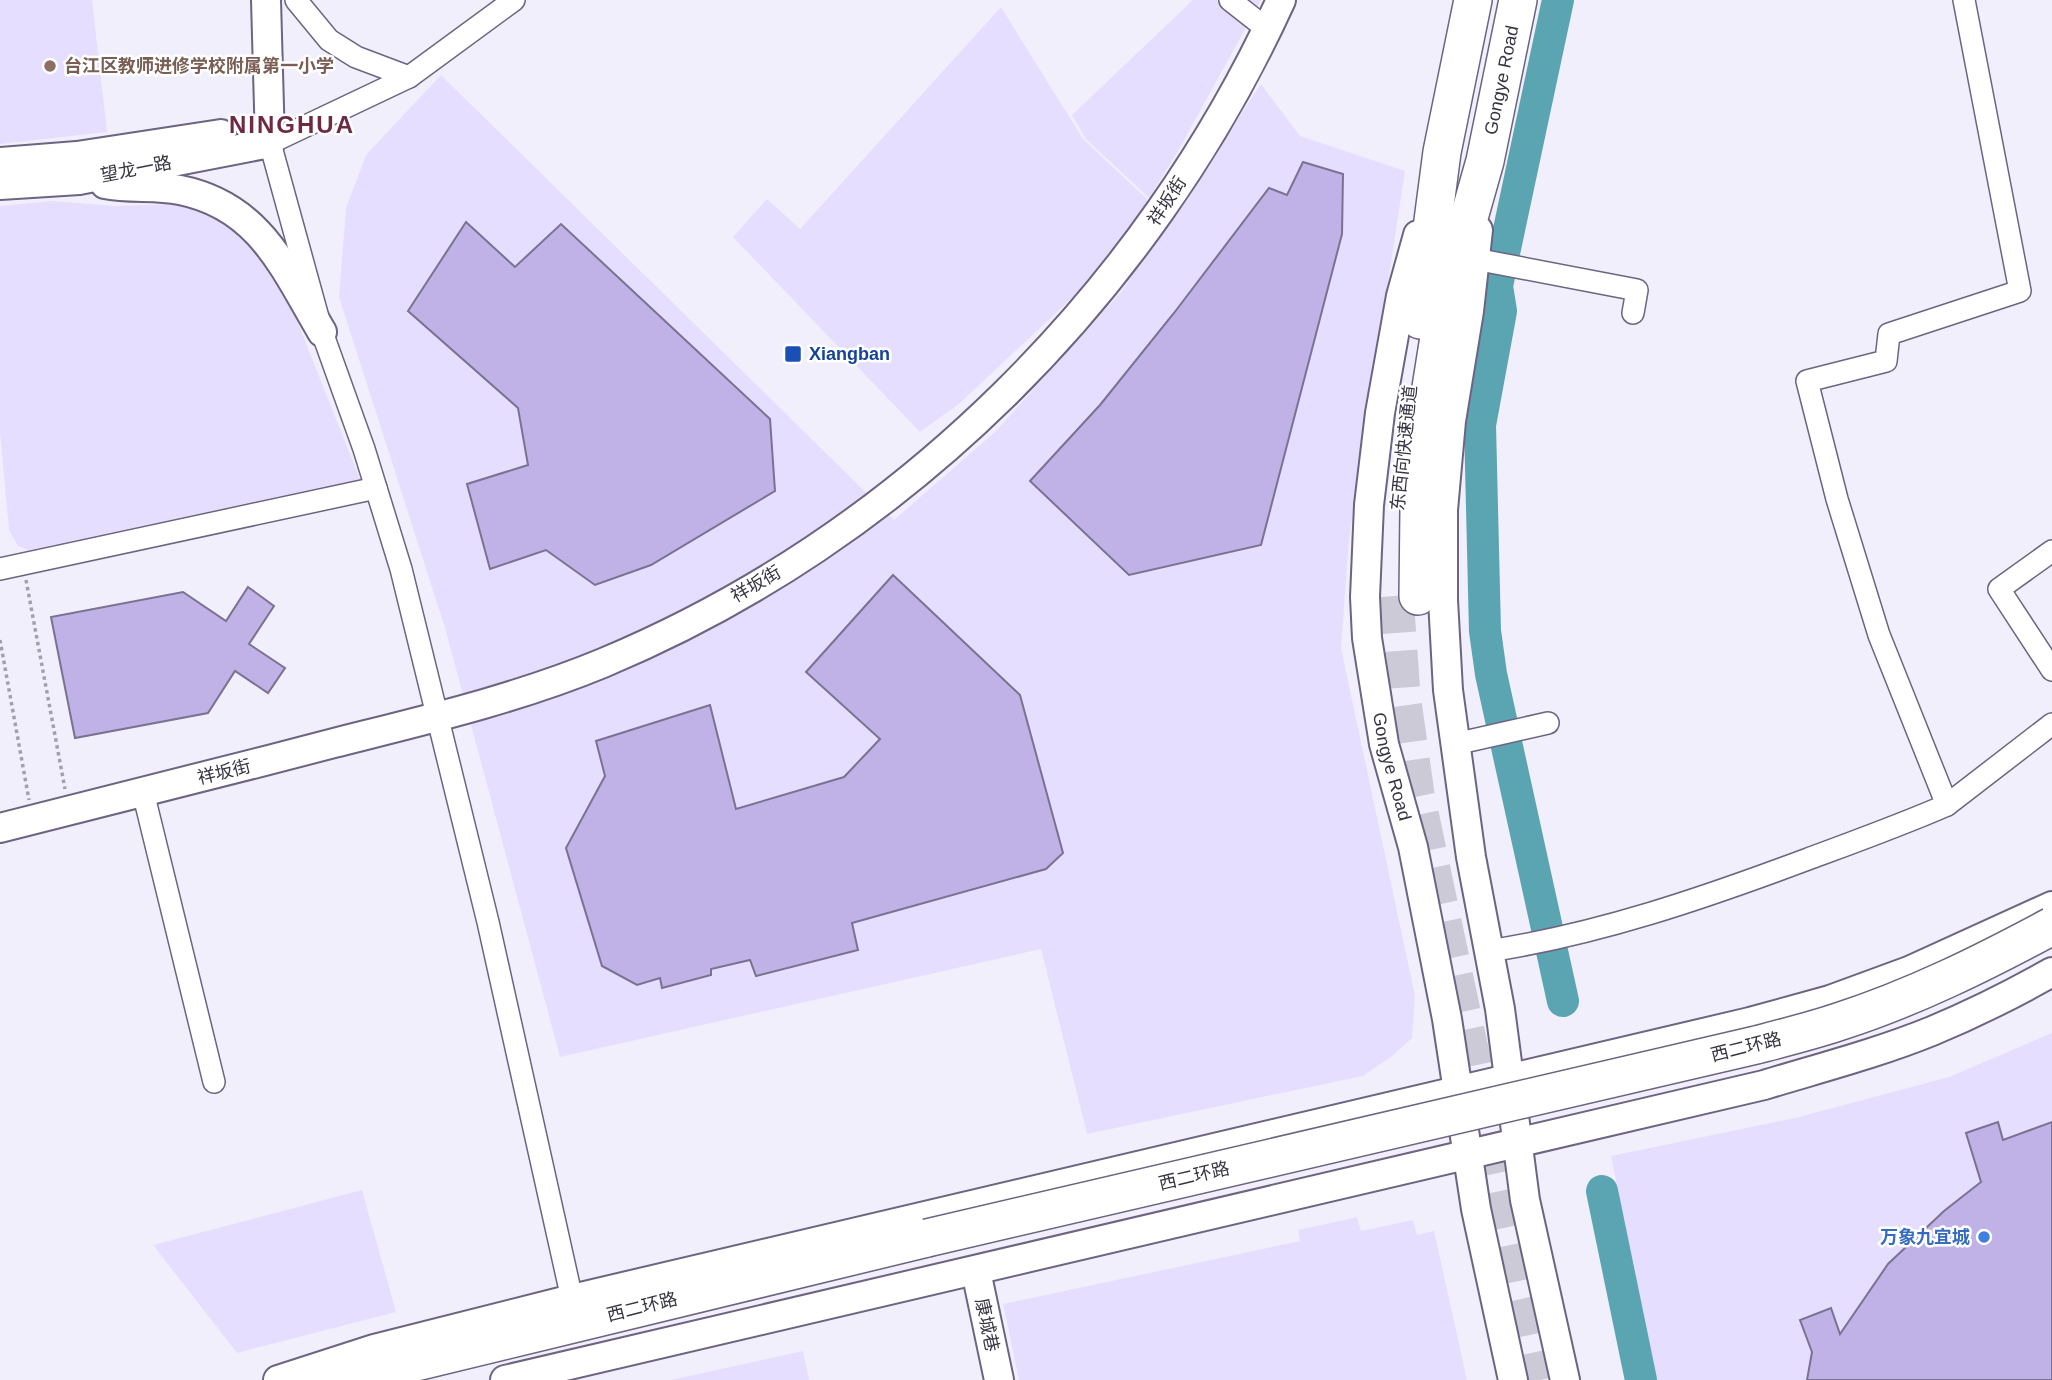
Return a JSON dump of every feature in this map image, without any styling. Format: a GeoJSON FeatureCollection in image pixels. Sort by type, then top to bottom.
{"type":"FeatureCollection","features":[{"type":"Feature","properties":{"kind":"highway","name":"Gongye Road"},"geometry":{"type":"LineString","coordinates":[[1434,304],[1442,152],[1473,0]]}},
{"type":"Feature","properties":{"kind":"highway","name":"Gongye Road"},"geometry":{"type":"LineString","coordinates":[[1434,304],[1485,161],[1518,0]]}},
{"type":"Feature","properties":{"kind":"highway","name":"东西向快速通道"},"geometry":{"type":"LineString","coordinates":[[1407,596],[1396,509],[1405,416],[1434,304]]}},
{"type":"Feature","properties":{"kind":"highway","name":"西二环路"},"geometry":{"type":"LineString","coordinates":[[424,1380],[929,1246],[1756,1045],[1838,1022],[1919,991],[1993,958],[2052,926]]}},
{"type":"Feature","properties":{"kind":"highway","name":"西二环路"},"geometry":{"type":"LineString","coordinates":[[320,1380],[379,1371],[929,1246],[1760,1065],[1845,1041],[1926,1012],[2002,978],[2052,950]]}},
{"type":"Feature","properties":{"kind":"main road"},"geometry":{"type":"LineString","coordinates":[[266,0],[270,135]]}},
{"type":"Feature","properties":{"kind":"main road","name":"祥坂街"},"geometry":{"type":"LineString","coordinates":[[0,828],[436,717],[573,674],[662,636],[789,565],[915,476],[1036,363],[1128,257],[1161,211],[1202,147],[1281,0]]}},
{"type":"Feature","properties":{"kind":"main road","name":"望龙一路"},"geometry":{"type":"LineString","coordinates":[[0,162],[270,135]]}},
{"type":"Feature","properties":{"kind":"main road","name":"望龙一路"},"geometry":{"type":"LineString","coordinates":[[0,185],[79,180],[270,135]]}},
{"type":"Feature","properties":{"kind":"main road","name":"Gongye Road"},"geometry":{"type":"LineString","coordinates":[[1442,152],[1401,296],[1380,413],[1369,505],[1365,597],[1367,638],[1384,744],[1413,847],[1447,1019],[1476,1209],[1513,1380]]}},
{"type":"Feature","properties":{"kind":"main road","name":"Gongye Road"},"geometry":{"type":"LineString","coordinates":[[1485,161],[1484,261],[1469,311],[1451,421],[1443,510],[1448,690],[1471,857],[1500,1009],[1525,1200],[1565,1380]]}},
{"type":"Feature","properties":{"kind":"main road"},"geometry":{"type":"LineString","coordinates":[[79,180],[117,187],[178,189],[226,207],[243,218],[271,245],[321,332]]}},
{"type":"Feature","properties":{"kind":"main road"},"geometry":{"type":"LineString","coordinates":[[278,1380],[374,1349],[572,1299],[1749,1022],[1830,1000],[1909,971],[2052,906]]}},
{"type":"Feature","properties":{"kind":"main road"},"geometry":{"type":"LineString","coordinates":[[505,1380],[589,1370],[976,1271],[1764,1085],[1849,1060],[1931,1031],[2011,995],[2052,972]]}},
{"type":"Feature","properties":{"kind":"main road","name":"康城巷"},"geometry":{"type":"LineString","coordinates":[[976,1271],[999,1380]]}},
{"type":"Feature","properties":{"kind":"street"},"geometry":{"type":"LineString","coordinates":[[296,0],[329,40],[356,57],[409,78]]}},
{"type":"Feature","properties":{"kind":"street"},"geometry":{"type":"LineString","coordinates":[[514,0],[409,78],[270,135],[321,332],[376,488],[401,569],[488,922],[572,1299]]}},
{"type":"Feature","properties":{"kind":"street"},"geometry":{"type":"LineString","coordinates":[[1230,0],[1267,29]]}},
{"type":"Feature","properties":{"kind":"street"},"geometry":{"type":"LineString","coordinates":[[1947,805],[1879,635],[1837,499],[1807,381],[1886,361],[1889,334],[2020,291],[1964,0]]}},
{"type":"Feature","properties":{"kind":"street"},"geometry":{"type":"LineString","coordinates":[[1484,261],[1637,290],[1633,313]]}},
{"type":"Feature","properties":{"kind":"street"},"geometry":{"type":"LineString","coordinates":[[0,564],[23,564],[376,488]]}},
{"type":"Feature","properties":{"kind":"street"},"geometry":{"type":"LineString","coordinates":[[2052,551],[1999,589],[2052,670]]}},
{"type":"Feature","properties":{"kind":"street"},"geometry":{"type":"LineString","coordinates":[[1489,951],[1561,938],[1636,918],[1743,884],[1947,805],[2052,724]]}},
{"type":"Feature","properties":{"kind":"street"},"geometry":{"type":"LineString","coordinates":[[1455,744],[1538,726]]}},
{"type":"Feature","properties":{"kind":"street"},"geometry":{"type":"LineString","coordinates":[[143,792],[214,1082]]}},
{"type":"Feature","properties":{"kind":"path"},"geometry":{"type":"LineString","coordinates":[[23,564],[69,811]]}},
{"type":"Feature","properties":{"kind":"path"},"geometry":{"type":"LineString","coordinates":[[0,640],[33,820]]}},
{"type":"Feature","properties":{"kind":"shaded area","name":"台江区教师进修学校附属第一小学"},"geometry":{"type":"Polygon","coordinates":[[[0,0],[92,0],[107,132],[0,144],[0,0]]]}},
{"type":"Feature","properties":{"kind":"shaded area"},"geometry":{"type":"Polygon","coordinates":[[[1193,0],[1261,0],[1178,151],[1149,198],[1086,139],[1072,115],[1193,0]]]}},
{"type":"Feature","properties":{"kind":"shaded area"},"geometry":{"type":"Polygon","coordinates":[[[1001,7],[1083,139],[1148,200],[1106,266],[960,403],[920,432],[733,237],[767,199],[800,229],[1001,7]]]}},
{"type":"Feature","properties":{"kind":"shaded area"},"geometry":{"type":"Polygon","coordinates":[[[441,75],[894,520],[996,431],[1121,292],[1261,84],[1300,136],[1405,171],[1349,539],[1341,648],[1415,996],[1412,1038],[1363,1076],[1087,1134],[1041,949],[560,1057],[445,628],[339,297],[346,208],[366,155],[441,75]]]}},
{"type":"Feature","properties":{"kind":"shaded area"},"geometry":{"type":"Polygon","coordinates":[[[52,201],[116,206],[173,204],[207,212],[250,234],[286,293],[360,479],[29,550],[18,546],[9,530],[0,432],[0,206],[52,201]]]}},
{"type":"Feature","properties":{"kind":"shaded area"},"geometry":{"type":"Polygon","coordinates":[[[2052,1033],[2052,1380],[1657,1380],[1611,1156],[1795,1118],[1949,1077],[2052,1033]]]}},
{"type":"Feature","properties":{"kind":"shaded area"},"geometry":{"type":"Polygon","coordinates":[[[362,1190],[396,1312],[237,1353],[153,1245],[362,1190]]]}},
{"type":"Feature","properties":{"kind":"shaded area"},"geometry":{"type":"Polygon","coordinates":[[[1357,1217],[1361,1231],[1413,1220],[1417,1235],[1434,1231],[1467,1380],[1019,1380],[1003,1304],[1300,1241],[1298,1230],[1357,1217]]]}},
{"type":"Feature","properties":{"kind":"shaded area"},"geometry":{"type":"Polygon","coordinates":[[[803,1351],[809,1380],[671,1380],[803,1351]]]}},
{"type":"Feature","properties":{"kind":"building"},"geometry":{"type":"Polygon","coordinates":[[[1303,162],[1343,174],[1342,234],[1261,545],[1129,575],[1030,481],[1100,405],[1269,188],[1287,195],[1303,162]]]}},
{"type":"Feature","properties":{"kind":"building"},"geometry":{"type":"Polygon","coordinates":[[[466,222],[515,267],[561,224],[770,419],[775,491],[651,565],[595,585],[546,550],[490,569],[467,484],[528,465],[518,408],[408,311],[466,222]]]}},
{"type":"Feature","properties":{"kind":"building"},"geometry":{"type":"Polygon","coordinates":[[[893,575],[1020,695],[1063,853],[1046,869],[852,923],[858,950],[756,976],[750,960],[711,969],[711,975],[662,988],[660,978],[637,985],[602,966],[566,848],[605,776],[596,741],[710,705],[736,809],[844,777],[880,739],[806,672],[893,575]]]}},
{"type":"Feature","properties":{"kind":"building"},"geometry":{"type":"Polygon","coordinates":[[[248,587],[274,606],[249,644],[285,668],[268,693],[235,671],[208,713],[75,738],[51,617],[183,592],[226,621],[248,587]]]}},
{"type":"Feature","properties":{"kind":"building","name":"万象九宜城"},"geometry":{"type":"Polygon","coordinates":[[[1998,1122],[2003,1140],[2052,1122],[2052,1380],[1807,1380],[1812,1352],[1800,1320],[1831,1308],[1840,1334],[1888,1264],[1944,1211],[1981,1182],[1966,1133],[1998,1122]]]}},
{"type":"Feature","properties":{"kind":"waterway"},"geometry":{"type":"LineString","coordinates":[[1558,0],[1497,286],[1501,311],[1480,425],[1485,631],[1491,674],[1563,1001]]}},
{"type":"Feature","properties":{"kind":"waterway"},"geometry":{"type":"LineString","coordinates":[[1602,1191],[1641,1380]]}},
{"type":"Feature","properties":{"kind":"tunnel"},"geometry":{"type":"LineString","coordinates":[[1395,596],[1402,695],[1416,794],[1540,1380]]}},
{"type":"Feature","properties":{"kind":"place","name":"台江区教师进修学校附属第一小学"},"geometry":{"type":"Point","coordinates":[50,66]}},
{"type":"Feature","properties":{"kind":"place","name":"Xiangban"},"geometry":{"type":"Point","coordinates":[793,354]}},
{"type":"Feature","properties":{"kind":"place","name":"万象九宜城"},"geometry":{"type":"Point","coordinates":[1984,1237]}},
{"type":"Feature","properties":{"kind":"district","name":"NINGHUA"},"geometry":{"type":"Point","coordinates":[292,124]}}]}
